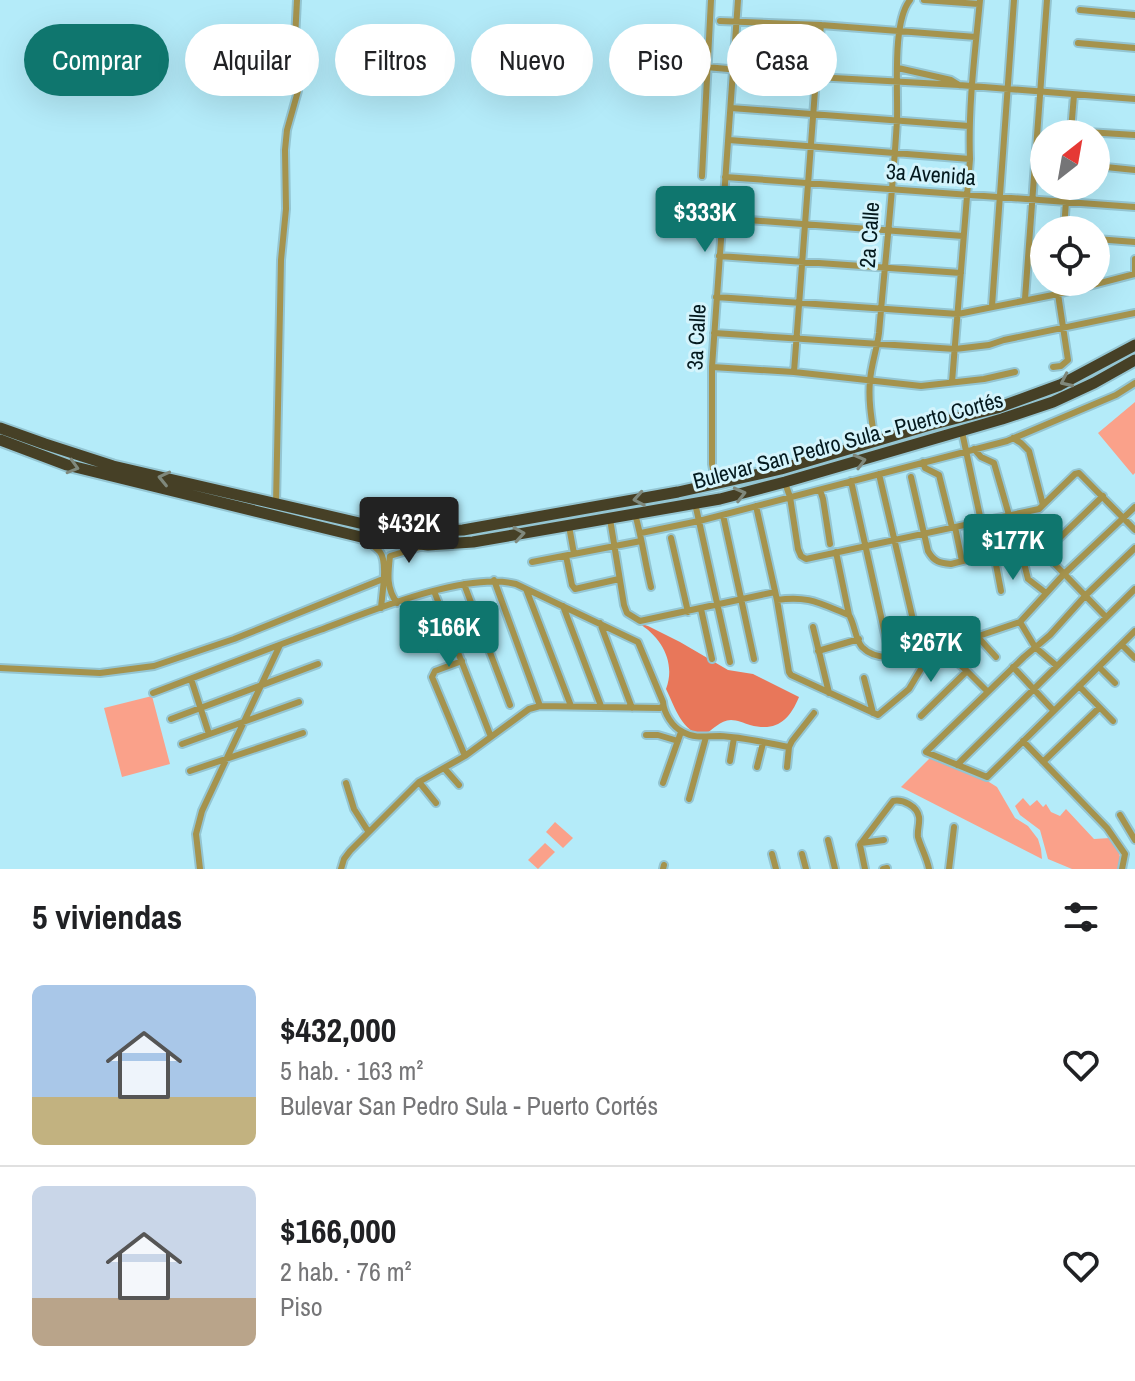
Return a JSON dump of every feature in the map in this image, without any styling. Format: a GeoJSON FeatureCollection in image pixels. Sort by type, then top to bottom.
{"type":"FeatureCollection","features":[{"type":"Feature","properties":{"kind":"highway","name":"Bulevar San Pedro Sula - Puerto Cortés"},"geometry":{"type":"LineString","coordinates":[[0,428],[113,466],[381,528],[463,530],[716,484],[781,469],[997,408],[1060,385],[1135,345]]}},
{"type":"Feature","properties":{"kind":"highway","name":"Bulevar San Pedro Sula - Puerto Cortés"},"geometry":{"type":"LineString","coordinates":[[0,440],[67,465],[361,537],[428,545],[473,542],[695,503],[785,482],[962,432],[1053,402],[1135,360]]}},
{"type":"Feature","properties":{"kind":"highway"},"geometry":{"type":"LineString","coordinates":[[196,498],[203,495],[229,501],[230,496],[224,492]]}},
{"type":"Feature","properties":{"kind":"highway"},"geometry":{"type":"LineString","coordinates":[[240,508],[234,499],[269,506],[276,504]]}},
{"type":"Feature","properties":{"kind":"street"},"geometry":{"type":"LineString","coordinates":[[276,504],[281,260],[286,209],[285,150],[298,91],[295,39],[297,0]]}},
{"type":"Feature","properties":{"kind":"street"},"geometry":{"type":"LineString","coordinates":[[709,24],[711,0]]}},
{"type":"Feature","properties":{"kind":"street","name":"3a Calle"},"geometry":{"type":"LineString","coordinates":[[737,24],[738,0]]}},
{"type":"Feature","properties":{"kind":"street","name":"2a Calle"},"geometry":{"type":"LineString","coordinates":[[875,442],[870,381],[878,343],[885,267],[897,119],[900,30],[905,7],[910,0]]}},
{"type":"Feature","properties":{"kind":"street"},"geometry":{"type":"LineString","coordinates":[[924,0],[980,2],[952,382]]}},
{"type":"Feature","properties":{"kind":"street"},"geometry":{"type":"LineString","coordinates":[[992,306],[1014,0]]}},
{"type":"Feature","properties":{"kind":"street"},"geometry":{"type":"LineString","coordinates":[[1038,120],[1047,0]]}},
{"type":"Feature","properties":{"kind":"street"},"geometry":{"type":"LineString","coordinates":[[1080,10],[1135,15]]}},
{"type":"Feature","properties":{"kind":"street"},"geometry":{"type":"LineString","coordinates":[[720,21],[800,24]]}},
{"type":"Feature","properties":{"kind":"street"},"geometry":{"type":"LineString","coordinates":[[837,26],[976,37]]}},
{"type":"Feature","properties":{"kind":"street"},"geometry":{"type":"LineString","coordinates":[[1078,43],[1135,48]]}},
{"type":"Feature","properties":{"kind":"street"},"geometry":{"type":"LineString","coordinates":[[898,68],[951,80],[959,85]]}},
{"type":"Feature","properties":{"kind":"street"},"geometry":{"type":"LineString","coordinates":[[837,78],[1135,99]]}},
{"type":"Feature","properties":{"kind":"street"},"geometry":{"type":"LineString","coordinates":[[1072,120],[1074,95]]}},
{"type":"Feature","properties":{"kind":"street"},"geometry":{"type":"LineString","coordinates":[[702,176],[705,96]]}},
{"type":"Feature","properties":{"kind":"street","name":"3a Calle"},"geometry":{"type":"LineString","coordinates":[[716,484],[712,464],[712,367],[732,96]]}},
{"type":"Feature","properties":{"kind":"street"},"geometry":{"type":"LineString","coordinates":[[794,372],[814,96]]}},
{"type":"Feature","properties":{"kind":"street"},"geometry":{"type":"LineString","coordinates":[[731,108],[969,126]]}},
{"type":"Feature","properties":{"kind":"street"},"geometry":{"type":"LineString","coordinates":[[1110,134],[1135,135]]}},
{"type":"Feature","properties":{"kind":"street"},"geometry":{"type":"LineString","coordinates":[[729,140],[970,159]]}},
{"type":"Feature","properties":{"kind":"street"},"geometry":{"type":"LineString","coordinates":[[1110,167],[1135,170]]}},
{"type":"Feature","properties":{"kind":"street","name":"3a Avenida"},"geometry":{"type":"LineString","coordinates":[[725,177],[1030,199]]}},
{"type":"Feature","properties":{"kind":"street"},"geometry":{"type":"LineString","coordinates":[[1025,299],[1033,200]]}},
{"type":"Feature","properties":{"kind":"street","name":"3a Avenida"},"geometry":{"type":"LineString","coordinates":[[1044,200],[1135,207]]}},
{"type":"Feature","properties":{"kind":"street"},"geometry":{"type":"LineString","coordinates":[[1065,216],[1066,202]]}},
{"type":"Feature","properties":{"kind":"street"},"geometry":{"type":"LineString","coordinates":[[722,218],[963,236]]}},
{"type":"Feature","properties":{"kind":"street"},"geometry":{"type":"LineString","coordinates":[[1110,240],[1135,242]]}},
{"type":"Feature","properties":{"kind":"street"},"geometry":{"type":"LineString","coordinates":[[719,256],[961,273]]}},
{"type":"Feature","properties":{"kind":"street"},"geometry":{"type":"LineString","coordinates":[[1110,280],[1135,274],[1135,259]]}},
{"type":"Feature","properties":{"kind":"street"},"geometry":{"type":"LineString","coordinates":[[716,297],[958,314],[1045,296]]}},
{"type":"Feature","properties":{"kind":"street"},"geometry":{"type":"LineString","coordinates":[[1053,367],[1066,364],[1068,360],[1058,296]]}},
{"type":"Feature","properties":{"kind":"street"},"geometry":{"type":"LineString","coordinates":[[714,333],[955,349],[989,345],[1135,313]]}},
{"type":"Feature","properties":{"kind":"street"},"geometry":{"type":"LineString","coordinates":[[712,367],[794,372],[921,386],[1015,372]]}},
{"type":"Feature","properties":{"kind":"street"},"geometry":{"type":"LineString","coordinates":[[532,562],[613,547],[699,521],[1013,438],[1116,395],[1135,383]]}},
{"type":"Feature","properties":{"kind":"street"},"geometry":{"type":"LineString","coordinates":[[962,432],[970,450],[981,521]]}},
{"type":"Feature","properties":{"kind":"street"},"geometry":{"type":"LineString","coordinates":[[1013,438],[1029,451],[1043,505]]}},
{"type":"Feature","properties":{"kind":"street"},"geometry":{"type":"LineString","coordinates":[[970,450],[994,463],[1013,515],[1028,579],[1046,593]]}},
{"type":"Feature","properties":{"kind":"street"},"geometry":{"type":"LineString","coordinates":[[923,462],[925,468],[939,475],[962,561]]}},
{"type":"Feature","properties":{"kind":"street"},"geometry":{"type":"LineString","coordinates":[[781,469],[790,497],[801,556],[806,559],[1039,509],[1079,473],[1135,530]]}},
{"type":"Feature","properties":{"kind":"street"},"geometry":{"type":"LineString","coordinates":[[756,506],[789,672],[795,678],[878,715],[909,689],[924,657],[879,474]]}},
{"type":"Feature","properties":{"kind":"street"},"geometry":{"type":"LineString","coordinates":[[911,477],[923,533],[932,558],[951,564],[1033,544],[1106,617]]}},
{"type":"Feature","properties":{"kind":"street"},"geometry":{"type":"LineString","coordinates":[[851,481],[890,657]]}},
{"type":"Feature","properties":{"kind":"street"},"geometry":{"type":"LineString","coordinates":[[820,490],[830,544]]}},
{"type":"Feature","properties":{"kind":"street"},"geometry":{"type":"LineString","coordinates":[[1044,553],[1103,496]]}},
{"type":"Feature","properties":{"kind":"street"},"geometry":{"type":"LineString","coordinates":[[695,503],[730,662]]}},
{"type":"Feature","properties":{"kind":"street"},"geometry":{"type":"LineString","coordinates":[[836,552],[849,615],[861,646],[878,656],[924,657],[937,661],[950,656],[957,644],[1020,622],[1064,574],[1135,507]]}},
{"type":"Feature","properties":{"kind":"street"},"geometry":{"type":"LineString","coordinates":[[635,514],[651,587]]}},
{"type":"Feature","properties":{"kind":"street"},"geometry":{"type":"LineString","coordinates":[[723,515],[754,659]]}},
{"type":"Feature","properties":{"kind":"street"},"geometry":{"type":"LineString","coordinates":[[610,519],[627,613],[640,621],[775,592]]}},
{"type":"Feature","properties":{"kind":"street"},"geometry":{"type":"LineString","coordinates":[[569,526],[572,585],[575,589],[619,579]]}},
{"type":"Feature","properties":{"kind":"street"},"geometry":{"type":"LineString","coordinates":[[361,537],[382,555],[381,608]]}},
{"type":"Feature","properties":{"kind":"street"},"geometry":{"type":"LineString","coordinates":[[671,538],[688,612]]}},
{"type":"Feature","properties":{"kind":"street"},"geometry":{"type":"LineString","coordinates":[[397,603],[390,593],[388,580],[390,556],[428,545]]}},
{"type":"Feature","properties":{"kind":"street"},"geometry":{"type":"LineString","coordinates":[[1135,548],[927,753],[987,777],[1135,631]]}},
{"type":"Feature","properties":{"kind":"street"},"geometry":{"type":"LineString","coordinates":[[994,554],[1001,591]]}},
{"type":"Feature","properties":{"kind":"street"},"geometry":{"type":"LineString","coordinates":[[0,668],[100,673],[154,666],[234,639],[383,579]]}},
{"type":"Feature","properties":{"kind":"street"},"geometry":{"type":"LineString","coordinates":[[494,580],[540,706]]}},
{"type":"Feature","properties":{"kind":"street"},"geometry":{"type":"LineString","coordinates":[[153,693],[381,608],[434,591],[494,580],[526,589],[638,642],[663,706],[681,732],[789,747]]}},
{"type":"Feature","properties":{"kind":"street"},"geometry":{"type":"LineString","coordinates":[[464,584],[510,705]]}},
{"type":"Feature","properties":{"kind":"street"},"geometry":{"type":"LineString","coordinates":[[526,589],[571,706]]}},
{"type":"Feature","properties":{"kind":"street"},"geometry":{"type":"LineString","coordinates":[[957,765],[1135,589]]}},
{"type":"Feature","properties":{"kind":"street"},"geometry":{"type":"LineString","coordinates":[[434,591],[491,737]]}},
{"type":"Feature","properties":{"kind":"street"},"geometry":{"type":"LineString","coordinates":[[777,600],[811,599],[849,615]]}},
{"type":"Feature","properties":{"kind":"street"},"geometry":{"type":"LineString","coordinates":[[563,606],[601,706]]}},
{"type":"Feature","properties":{"kind":"street"},"geometry":{"type":"LineString","coordinates":[[701,609],[712,659]]}},
{"type":"Feature","properties":{"kind":"street"},"geometry":{"type":"LineString","coordinates":[[1020,622],[1035,647],[1057,666]]}},
{"type":"Feature","properties":{"kind":"street"},"geometry":{"type":"LineString","coordinates":[[600,623],[632,708]]}},
{"type":"Feature","properties":{"kind":"street"},"geometry":{"type":"LineString","coordinates":[[813,627],[829,693]]}},
{"type":"Feature","properties":{"kind":"street"},"geometry":{"type":"LineString","coordinates":[[977,636],[996,657]]}},
{"type":"Feature","properties":{"kind":"street"},"geometry":{"type":"LineString","coordinates":[[818,651],[859,639]]}},
{"type":"Feature","properties":{"kind":"street"},"geometry":{"type":"LineString","coordinates":[[200,869],[196,834],[202,811],[280,645]]}},
{"type":"Feature","properties":{"kind":"street"},"geometry":{"type":"LineString","coordinates":[[1122,645],[1135,658]]}},
{"type":"Feature","properties":{"kind":"street"},"geometry":{"type":"LineString","coordinates":[[950,656],[988,692]]}},
{"type":"Feature","properties":{"kind":"street"},"geometry":{"type":"LineString","coordinates":[[462,661],[435,671],[432,677],[465,756]]}},
{"type":"Feature","properties":{"kind":"street"},"geometry":{"type":"LineString","coordinates":[[171,719],[318,664]]}},
{"type":"Feature","properties":{"kind":"street"},"geometry":{"type":"LineString","coordinates":[[1013,667],[1054,711]]}},
{"type":"Feature","properties":{"kind":"street"},"geometry":{"type":"LineString","coordinates":[[1099,667],[1115,683]]}},
{"type":"Feature","properties":{"kind":"street"},"geometry":{"type":"LineString","coordinates":[[921,716],[967,671]]}},
{"type":"Feature","properties":{"kind":"street"},"geometry":{"type":"LineString","coordinates":[[864,678],[873,713]]}},
{"type":"Feature","properties":{"kind":"street"},"geometry":{"type":"LineString","coordinates":[[191,679],[209,734]]}},
{"type":"Feature","properties":{"kind":"street"},"geometry":{"type":"LineString","coordinates":[[1079,686],[1113,721]]}},
{"type":"Feature","properties":{"kind":"street"},"geometry":{"type":"LineString","coordinates":[[182,744],[299,702]]}},
{"type":"Feature","properties":{"kind":"street"},"geometry":{"type":"LineString","coordinates":[[341,869],[350,851],[419,782],[465,756],[529,709],[540,706],[663,706]]}},
{"type":"Feature","properties":{"kind":"street"},"geometry":{"type":"LineString","coordinates":[[1043,762],[1099,708]]}},
{"type":"Feature","properties":{"kind":"street"},"geometry":{"type":"LineString","coordinates":[[787,767],[789,747],[814,713]]}},
{"type":"Feature","properties":{"kind":"street"},"geometry":{"type":"LineString","coordinates":[[663,783],[681,732]]}},
{"type":"Feature","properties":{"kind":"street"},"geometry":{"type":"LineString","coordinates":[[190,771],[303,733]]}},
{"type":"Feature","properties":{"kind":"street"},"geometry":{"type":"LineString","coordinates":[[646,735],[678,741]]}},
{"type":"Feature","properties":{"kind":"street"},"geometry":{"type":"LineString","coordinates":[[689,799],[706,737]]}},
{"type":"Feature","properties":{"kind":"street"},"geometry":{"type":"LineString","coordinates":[[730,761],[734,738]]}},
{"type":"Feature","properties":{"kind":"street"},"geometry":{"type":"LineString","coordinates":[[1023,741],[1107,828],[1125,854],[1122,869]]}},
{"type":"Feature","properties":{"kind":"street"},"geometry":{"type":"LineString","coordinates":[[757,767],[763,743]]}},
{"type":"Feature","properties":{"kind":"street"},"geometry":{"type":"LineString","coordinates":[[444,768],[459,785]]}},
{"type":"Feature","properties":{"kind":"street"},"geometry":{"type":"LineString","coordinates":[[419,782],[436,803]]}},
{"type":"Feature","properties":{"kind":"street"},"geometry":{"type":"LineString","coordinates":[[346,783],[354,809],[368,831]]}},
{"type":"Feature","properties":{"kind":"street"},"geometry":{"type":"LineString","coordinates":[[865,869],[861,843],[893,801],[903,800],[916,811],[919,818],[917,834],[929,869]]}},
{"type":"Feature","properties":{"kind":"street"},"geometry":{"type":"LineString","coordinates":[[1120,815],[1135,840]]}},
{"type":"Feature","properties":{"kind":"street"},"geometry":{"type":"LineString","coordinates":[[949,869],[954,827]]}},
{"type":"Feature","properties":{"kind":"street"},"geometry":{"type":"LineString","coordinates":[[828,840],[835,869]]}},
{"type":"Feature","properties":{"kind":"street"},"geometry":{"type":"LineString","coordinates":[[861,843],[884,840]]}},
{"type":"Feature","properties":{"kind":"street"},"geometry":{"type":"LineString","coordinates":[[772,854],[776,869]]}},
{"type":"Feature","properties":{"kind":"street"},"geometry":{"type":"LineString","coordinates":[[802,854],[806,869]]}},
{"type":"Feature","properties":{"kind":"street"},"geometry":{"type":"LineString","coordinates":[[1125,854],[1135,855]]}},
{"type":"Feature","properties":{"kind":"shaded area"},"geometry":{"type":"Polygon","coordinates":[[[1135,402],[1135,473],[1133,475],[1098,433],[1135,402]]]}},
{"type":"Feature","properties":{"kind":"shaded area"},"geometry":{"type":"Polygon","coordinates":[[[638,623],[680,642],[728,670],[753,674],[799,697],[786,718],[774,726],[759,727],[727,720],[704,735],[696,733],[680,718],[666,689],[669,670],[665,652],[654,636],[638,623]]]}},
{"type":"Feature","properties":{"kind":"shaded area"},"geometry":{"type":"Polygon","coordinates":[[[152,696],[170,764],[122,777],[104,708],[152,696]]]}},
{"type":"Feature","properties":{"kind":"shaded area"},"geometry":{"type":"Polygon","coordinates":[[[932,756],[997,787],[1015,818],[1028,826],[1038,839],[1042,859],[901,787],[932,756]]]}},
{"type":"Feature","properties":{"kind":"shaded area"},"geometry":{"type":"Polygon","coordinates":[[[1023,798],[1030,806],[1037,800],[1043,807],[1046,804],[1051,812],[1060,816],[1066,809],[1094,839],[1110,838],[1120,857],[1120,869],[1072,869],[1048,859],[1040,830],[1020,815],[1015,806],[1023,798]]]}},
{"type":"Feature","properties":{"kind":"shaded area"},"geometry":{"type":"Polygon","coordinates":[[[555,822],[573,838],[563,848],[546,832],[555,822]]]}},
{"type":"Feature","properties":{"kind":"shaded area"},"geometry":{"type":"Polygon","coordinates":[[[545,843],[555,852],[538,869],[528,860],[545,843]]]}}]}
